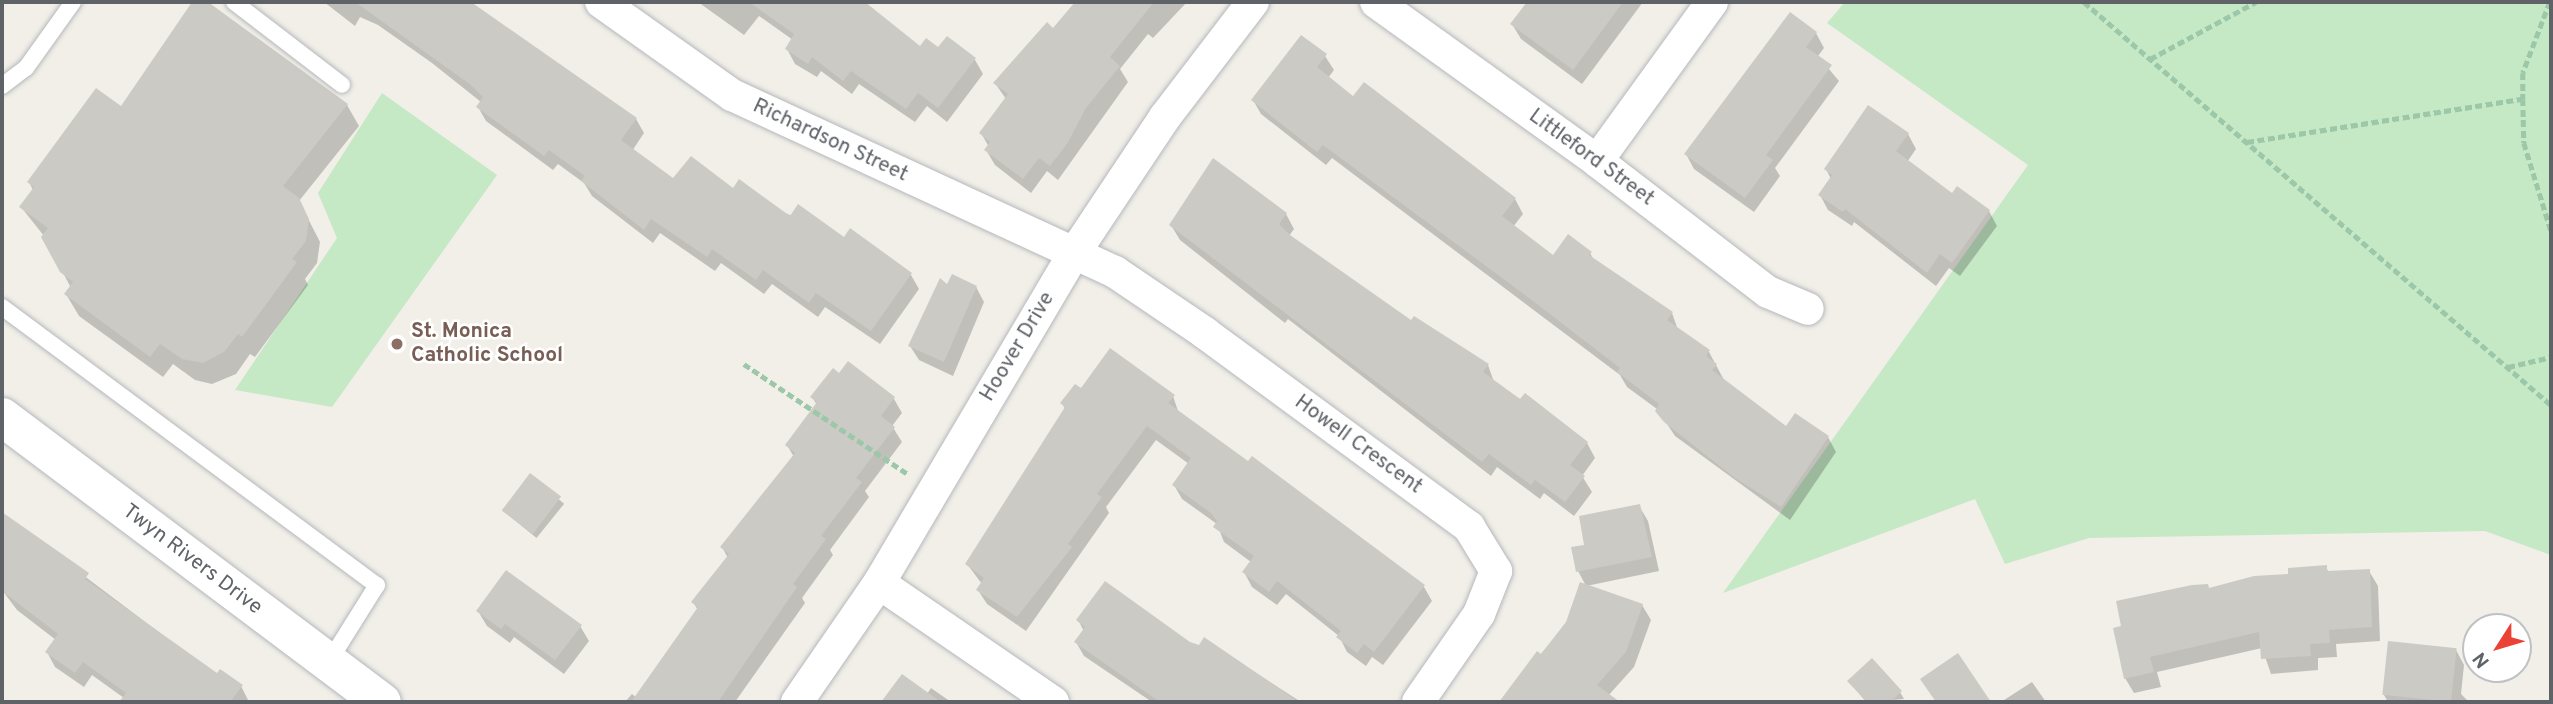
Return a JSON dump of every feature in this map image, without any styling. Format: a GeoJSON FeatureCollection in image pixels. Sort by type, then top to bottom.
{"type":"FeatureCollection","features":[{"type":"Feature","properties":{"kind":"street","name":"Richardson Street"},"geometry":{"type":"LineString","coordinates":[[601,2],[732,95],[1075,252]]}},
{"type":"Feature","properties":{"kind":"street","name":"Hoover Drive"},"geometry":{"type":"LineString","coordinates":[[797,702],[879,583],[1075,252],[1165,117],[1253,2]]}},
{"type":"Feature","properties":{"kind":"street","name":"Littleford Street"},"geometry":{"type":"LineString","coordinates":[[1376,2],[1597,161],[1768,292],[1808,309]]}},
{"type":"Feature","properties":{"kind":"street"},"geometry":{"type":"LineString","coordinates":[[1597,161],[1712,2]]}},
{"type":"Feature","properties":{"kind":"street","name":"Howell Crescent"},"geometry":{"type":"LineString","coordinates":[[1075,252],[1115,272],[1205,333],[1469,527],[1496,571],[1479,614],[1418,702]]}},
{"type":"Feature","properties":{"kind":"street","name":"Twyn Rivers Drive"},"geometry":{"type":"LineString","coordinates":[[2,417],[382,702]]}},
{"type":"Feature","properties":{"kind":"street"},"geometry":{"type":"LineString","coordinates":[[879,583],[1053,702]]}},
{"type":"Feature","properties":{"kind":"lane"},"geometry":{"type":"LineString","coordinates":[[2,86],[26,68],[73,2]]}},
{"type":"Feature","properties":{"kind":"lane"},"geometry":{"type":"LineString","coordinates":[[234,2],[342,85]]}},
{"type":"Feature","properties":{"kind":"lane"},"geometry":{"type":"LineString","coordinates":[[2,307],[377,585],[328,663]]}},
{"type":"Feature","properties":{"kind":"path"},"geometry":{"type":"LineString","coordinates":[[2084,2],[2551,405]]}},
{"type":"Feature","properties":{"kind":"path"},"geometry":{"type":"LineString","coordinates":[[2150,59],[2256,2]]}},
{"type":"Feature","properties":{"kind":"path"},"geometry":{"type":"LineString","coordinates":[[2550,2],[2523,73],[2523,99],[2524,143],[2551,231]]}},
{"type":"Feature","properties":{"kind":"path"},"geometry":{"type":"LineString","coordinates":[[2247,142],[2523,99]]}},
{"type":"Feature","properties":{"kind":"path"},"geometry":{"type":"LineString","coordinates":[[2508,368],[2551,357]]}},
{"type":"Feature","properties":{"kind":"path"},"geometry":{"type":"LineString","coordinates":[[744,364],[932,491]]}},
{"type":"Feature","properties":{"kind":"green space"},"geometry":{"type":"Polygon","coordinates":[[[1845,2],[2551,2],[2551,555],[2485,531],[2089,538],[2005,564],[1975,499],[1723,593],[2028,165],[1827,23],[1845,2]]]}},
{"type":"Feature","properties":{"kind":"green space"},"geometry":{"type":"Polygon","coordinates":[[[382,93],[497,175],[332,407],[235,390],[337,238],[318,193],[382,93]]]}},
{"type":"Feature","properties":{"kind":"building"},"geometry":{"type":"Polygon","coordinates":[[[192,2],[208,2],[348,104],[283,186],[299,198],[309,219],[306,241],[292,259],[297,262],[242,337],[238,334],[224,352],[203,363],[182,359],[160,344],[150,357],[64,294],[73,282],[60,272],[41,237],[48,228],[19,207],[34,187],[27,182],[96,88],[121,106],[192,2]]]}},
{"type":"Feature","properties":{"kind":"building"},"geometry":{"type":"Polygon","coordinates":[[[355,2],[471,2],[637,118],[621,140],[673,178],[691,156],[733,188],[739,179],[790,216],[798,204],[844,237],[850,228],[912,273],[871,331],[816,293],[809,303],[763,270],[756,280],[712,249],[707,257],[651,219],[644,230],[581,181],[585,176],[549,150],[544,156],[476,107],[483,97],[471,85],[355,2]]]}},
{"type":"Feature","properties":{"kind":"building"},"geometry":{"type":"Polygon","coordinates":[[[749,2],[865,2],[920,46],[926,38],[938,47],[947,36],[976,58],[938,108],[918,93],[906,109],[851,71],[843,81],[812,57],[808,64],[785,49],[794,34],[749,2]]]}},
{"type":"Feature","properties":{"kind":"building"},"geometry":{"type":"Polygon","coordinates":[[[1075,2],[1154,2],[1110,57],[1120,66],[1086,108],[1067,144],[1050,166],[1039,158],[1023,179],[984,150],[990,142],[979,133],[1008,94],[993,83],[1047,22],[1053,28],[1075,2]]]}},
{"type":"Feature","properties":{"kind":"building"},"geometry":{"type":"Polygon","coordinates":[[[1527,2],[1623,2],[1573,70],[1510,24],[1527,2]]]}},
{"type":"Feature","properties":{"kind":"building"},"geometry":{"type":"Polygon","coordinates":[[[1790,12],[1817,32],[1806,47],[1832,65],[1766,155],[1773,160],[1745,198],[1684,154],[1790,12]]]}},
{"type":"Feature","properties":{"kind":"building"},"geometry":{"type":"Polygon","coordinates":[[[1301,35],[1327,54],[1317,67],[1353,96],[1364,82],[1516,198],[1502,216],[1553,255],[1568,234],[1592,252],[1589,255],[1673,312],[1667,320],[1710,350],[1706,356],[1717,364],[1712,370],[1786,426],[1795,413],[1829,436],[1781,507],[1735,478],[1664,422],[1655,411],[1659,404],[1617,372],[1620,368],[1529,298],[1323,145],[1317,152],[1251,100],[1301,35]]]}},
{"type":"Feature","properties":{"kind":"building"},"geometry":{"type":"Polygon","coordinates":[[[1868,105],[1909,133],[1896,151],[1952,193],[1957,186],[1990,210],[1952,263],[1940,254],[1927,273],[1845,209],[1843,212],[1818,195],[1832,175],[1824,169],[1868,105]]]}},
{"type":"Feature","properties":{"kind":"building"},"geometry":{"type":"Polygon","coordinates":[[[1213,158],[1287,213],[1279,224],[1290,235],[1411,320],[1414,316],[1489,364],[1483,372],[1520,399],[1525,393],[1588,442],[1570,465],[1585,476],[1565,502],[1535,480],[1531,485],[1489,454],[1482,462],[1169,225],[1213,158]]]}},
{"type":"Feature","properties":{"kind":"building"},"geometry":{"type":"Polygon","coordinates":[[[952,274],[977,286],[944,362],[908,346],[940,278],[947,284],[952,274]]]}},
{"type":"Feature","properties":{"kind":"building"},"geometry":{"type":"Polygon","coordinates":[[[1110,348],[1175,395],[1168,403],[1248,461],[1252,456],[1425,585],[1374,652],[1364,644],[1357,653],[1336,637],[1341,631],[1277,581],[1269,592],[1242,572],[1254,556],[1213,527],[1217,521],[1211,513],[1172,485],[1191,458],[1147,426],[1097,494],[1102,497],[1068,544],[1072,547],[1017,617],[976,590],[984,578],[965,564],[1065,407],[1060,403],[1075,384],[1081,388],[1110,348]]]}},
{"type":"Feature","properties":{"kind":"building"},"geometry":{"type":"Polygon","coordinates":[[[848,361],[895,397],[881,416],[895,427],[856,478],[862,482],[821,536],[826,539],[793,584],[797,587],[718,702],[631,702],[698,607],[691,602],[729,554],[720,547],[795,453],[785,445],[817,402],[810,397],[833,368],[839,373],[848,361]]]}},
{"type":"Feature","properties":{"kind":"building"},"geometry":{"type":"Polygon","coordinates":[[[530,473],[561,496],[533,534],[502,511],[530,473]]]}},
{"type":"Feature","properties":{"kind":"building"},"geometry":{"type":"Polygon","coordinates":[[[1640,504],[1652,557],[1576,572],[1571,547],[1584,545],[1579,516],[1640,504]]]}},
{"type":"Feature","properties":{"kind":"building"},"geometry":{"type":"Polygon","coordinates":[[[2,512],[89,573],[85,579],[217,673],[220,669],[243,685],[230,702],[119,702],[126,693],[83,662],[75,673],[45,652],[58,634],[2,591],[2,512]]]}},
{"type":"Feature","properties":{"kind":"building"},"geometry":{"type":"Polygon","coordinates":[[[2327,565],[2327,571],[2370,569],[2372,627],[2329,630],[2330,643],[2310,644],[2311,656],[2261,659],[2259,632],[2150,657],[2154,672],[2124,679],[2113,628],[2121,626],[2116,601],[2192,585],[2208,584],[2209,588],[2254,576],[2288,574],[2288,568],[2327,565]]]}},
{"type":"Feature","properties":{"kind":"building"},"geometry":{"type":"Polygon","coordinates":[[[506,570],[582,625],[555,660],[505,624],[501,629],[476,611],[506,570]]]}},
{"type":"Feature","properties":{"kind":"building"},"geometry":{"type":"Polygon","coordinates":[[[1105,581],[1190,642],[1199,645],[1204,637],[1299,702],[1160,702],[1074,642],[1085,627],[1076,620],[1105,581]]]}},
{"type":"Feature","properties":{"kind":"building"},"geometry":{"type":"Polygon","coordinates":[[[1580,582],[1643,604],[1626,652],[1597,685],[1620,702],[1499,702],[1537,651],[1541,654],[1566,622],[1580,582]]]}},
{"type":"Feature","properties":{"kind":"building"},"geometry":{"type":"Polygon","coordinates":[[[2388,641],[2457,648],[2451,702],[2382,695],[2388,641]]]}},
{"type":"Feature","properties":{"kind":"building"},"geometry":{"type":"Polygon","coordinates":[[[1958,653],[1991,702],[1936,702],[1920,679],[1958,653]]]}},
{"type":"Feature","properties":{"kind":"building"},"geometry":{"type":"Polygon","coordinates":[[[1872,658],[1902,691],[1890,702],[1867,702],[1847,681],[1872,658]]]}},
{"type":"Feature","properties":{"kind":"building"},"geometry":{"type":"Polygon","coordinates":[[[902,674],[941,702],[881,702],[902,674]]]}},
{"type":"Feature","properties":{"kind":"place","name":"St. Monica Catholic School"},"geometry":{"type":"Point","coordinates":[397,344]}}]}
